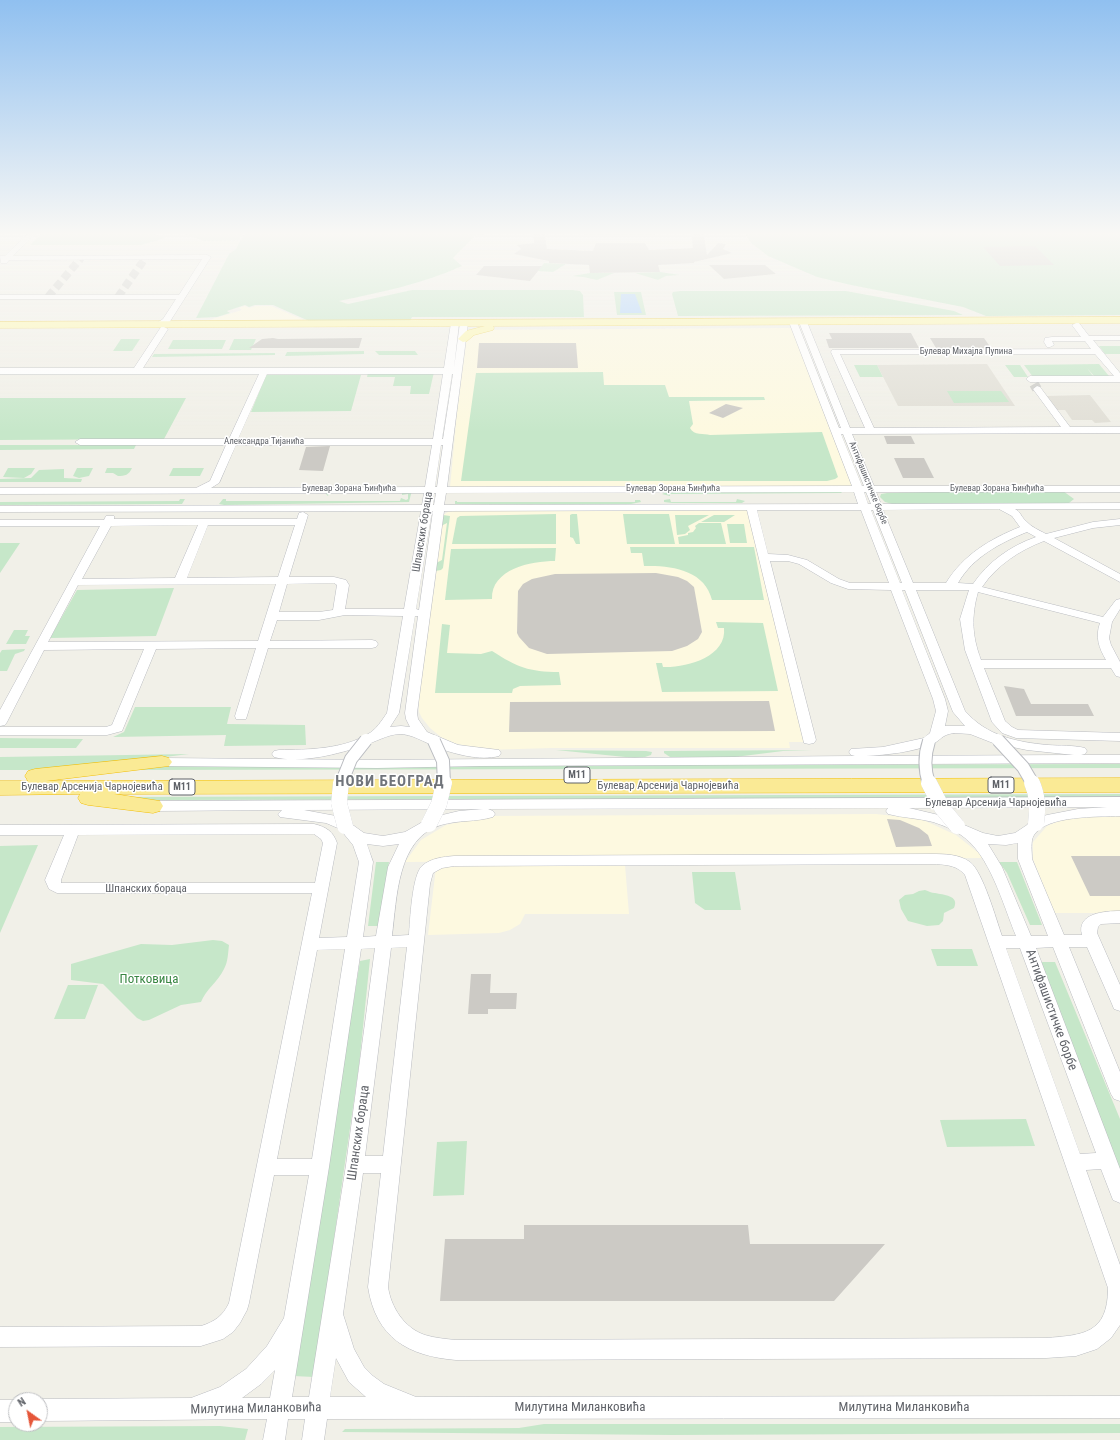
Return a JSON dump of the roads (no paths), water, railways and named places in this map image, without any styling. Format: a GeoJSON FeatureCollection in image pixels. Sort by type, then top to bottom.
{"type":"FeatureCollection","features":[{"type":"Feature","properties":{"kind":"highway"},"geometry":{"type":"LineString","coordinates":[[36,782],[162,762]]}},
{"type":"Feature","properties":{"kind":"highway","name":"Булевар Арсенија Чарнојевића"},"geometry":{"type":"LineString","coordinates":[[0,788],[36,782],[1120,774]]}},
{"type":"Feature","properties":{"kind":"highway","name":"Булевар Арсенија Чарнојевића"},"geometry":{"type":"LineString","coordinates":[[0,776],[36,782],[1120,785]]}},
{"type":"Feature","properties":{"kind":"highway"},"geometry":{"type":"LineString","coordinates":[[36,782],[69,796],[152,806]]}},
{"type":"Feature","properties":{"kind":"main road"},"geometry":{"type":"LineString","coordinates":[[0,325],[459,326],[976,323],[1120,320]]}},
{"type":"Feature","properties":{"kind":"main road"},"geometry":{"type":"LineString","coordinates":[[976,323],[1120,325]]}},
{"type":"Feature","properties":{"kind":"main road"},"geometry":{"type":"LineString","coordinates":[[0,330],[164,325],[431,328],[459,326],[489,328],[633,325]]}},
{"type":"Feature","properties":{"kind":"main road"},"geometry":{"type":"LineString","coordinates":[[431,328],[445,332],[457,339],[470,333],[489,328]]}},
{"type":"Feature","properties":{"kind":"street"},"geometry":{"type":"LineString","coordinates":[[137,371],[181,299]]}},
{"type":"Feature","properties":{"kind":"street","name":"Антифашистичке борбе"},"geometry":{"type":"LineString","coordinates":[[799,324],[871,431]]}},
{"type":"Feature","properties":{"kind":"street","name":"Антифашистичке борбе"},"geometry":{"type":"LineString","coordinates":[[799,324],[816,379],[894,587],[935,688],[942,711],[941,719],[932,737]]}},
{"type":"Feature","properties":{"kind":"street"},"geometry":{"type":"LineString","coordinates":[[1076,325],[1120,378]]}},
{"type":"Feature","properties":{"kind":"street","name":"Шпанских бораца"},"geometry":{"type":"LineString","coordinates":[[421,734],[412,719],[411,713],[425,612],[433,507],[430,489],[448,371],[459,326]]}},
{"type":"Feature","properties":{"kind":"street"},"geometry":{"type":"LineString","coordinates":[[1050,345],[1048,340],[1052,339],[1120,338]]}},
{"type":"Feature","properties":{"kind":"street","name":"Шпанских бораца"},"geometry":{"type":"LineString","coordinates":[[370,738],[384,726],[393,713],[410,613],[433,507],[442,489],[458,371],[457,339]]}},
{"type":"Feature","properties":{"kind":"street","name":"Булевар Михајла Пупина"},"geometry":{"type":"LineString","coordinates":[[835,352],[1098,351]]}},
{"type":"Feature","properties":{"kind":"street","name":"Антифашистичке борбе"},"geometry":{"type":"LineString","coordinates":[[835,352],[836,379],[847,431],[959,712],[969,723],[984,734]]}},
{"type":"Feature","properties":{"kind":"street"},"geometry":{"type":"LineString","coordinates":[[0,371],[458,371]]}},
{"type":"Feature","properties":{"kind":"street"},"geometry":{"type":"LineString","coordinates":[[226,490],[214,483],[264,371]]}},
{"type":"Feature","properties":{"kind":"street"},"geometry":{"type":"LineString","coordinates":[[1068,431],[1034,384],[1120,378]]}},
{"type":"Feature","properties":{"kind":"street"},"geometry":{"type":"LineString","coordinates":[[816,379],[836,379]]}},
{"type":"Feature","properties":{"kind":"street"},"geometry":{"type":"LineString","coordinates":[[836,431],[1120,430]]}},
{"type":"Feature","properties":{"kind":"street","name":"Александра Тијанића"},"geometry":{"type":"LineString","coordinates":[[80,442],[448,442]]}},
{"type":"Feature","properties":{"kind":"street","name":"Булевар Зорана Ђинђића"},"geometry":{"type":"LineString","coordinates":[[196,490],[214,483]]}},
{"type":"Feature","properties":{"kind":"street","name":"Булевар Зорана Ђинђића"},"geometry":{"type":"LineString","coordinates":[[2,491],[430,489],[1120,489]]}},
{"type":"Feature","properties":{"kind":"street"},"geometry":{"type":"LineString","coordinates":[[632,489],[646,494],[648,498],[644,504],[639,507]]}},
{"type":"Feature","properties":{"kind":"street"},"geometry":{"type":"LineString","coordinates":[[671,489],[659,494],[659,497],[664,503],[672,507]]}},
{"type":"Feature","properties":{"kind":"street"},"geometry":{"type":"LineString","coordinates":[[1064,489],[1074,492],[1082,497],[1082,502],[1074,507]]}},
{"type":"Feature","properties":{"kind":"street"},"geometry":{"type":"LineString","coordinates":[[1102,489],[1090,493],[1092,497],[1100,503],[1116,507]]}},
{"type":"Feature","properties":{"kind":"street"},"geometry":{"type":"LineString","coordinates":[[185,508],[193,506],[202,500],[203,494],[196,490]]}},
{"type":"Feature","properties":{"kind":"street"},"geometry":{"type":"LineString","coordinates":[[221,508],[213,500],[217,494],[226,490]]}},
{"type":"Feature","properties":{"kind":"street","name":"Булевар Зорана Ђинђића"},"geometry":{"type":"LineString","coordinates":[[0,509],[433,507],[1116,507]]}},
{"type":"Feature","properties":{"kind":"street"},"geometry":{"type":"LineString","coordinates":[[751,507],[809,740]]}},
{"type":"Feature","properties":{"kind":"street"},"geometry":{"type":"LineString","coordinates":[[1002,507],[1016,514],[1020,522],[1028,528],[1120,579]]}},
{"type":"Feature","properties":{"kind":"street"},"geometry":{"type":"LineString","coordinates":[[1016,514],[1026,507]]}},
{"type":"Feature","properties":{"kind":"street"},"geometry":{"type":"LineString","coordinates":[[0,722],[74,582],[110,519],[108,510],[100,508]]}},
{"type":"Feature","properties":{"kind":"street","name":"Булевар Зорана Ђинђића"},"geometry":{"type":"LineString","coordinates":[[110,519],[123,510],[132,508]]}},
{"type":"Feature","properties":{"kind":"street","name":"Булевар Зорана Ђинђића"},"geometry":{"type":"LineString","coordinates":[[291,508],[300,511],[301,519]]}},
{"type":"Feature","properties":{"kind":"street","name":"Булевар Зорана Ђинђића"},"geometry":{"type":"LineString","coordinates":[[0,523],[110,519],[204,523],[301,519],[318,508]]}},
{"type":"Feature","properties":{"kind":"street"},"geometry":{"type":"LineString","coordinates":[[241,716],[301,519]]}},
{"type":"Feature","properties":{"kind":"street"},"geometry":{"type":"LineString","coordinates":[[1120,522],[1082,527],[1045,537],[1015,550],[1000,560],[980,579],[968,608],[966,623],[967,638],[999,722],[1007,730],[1016,734],[1120,737]]}},
{"type":"Feature","properties":{"kind":"street"},"geometry":{"type":"LineString","coordinates":[[180,580],[204,523]]}},
{"type":"Feature","properties":{"kind":"street"},"geometry":{"type":"LineString","coordinates":[[950,586],[963,566],[980,552],[1004,538],[1028,528]]}},
{"type":"Feature","properties":{"kind":"street"},"geometry":{"type":"LineString","coordinates":[[764,557],[788,558],[803,562],[835,581],[848,586],[950,586],[976,588],[1106,621]]}},
{"type":"Feature","properties":{"kind":"street"},"geometry":{"type":"LineString","coordinates":[[74,582],[334,580],[342,582],[343,585],[338,613]]}},
{"type":"Feature","properties":{"kind":"street"},"geometry":{"type":"LineString","coordinates":[[977,664],[1117,669],[1102,639],[1106,621],[1120,602]]}},
{"type":"Feature","properties":{"kind":"street"},"geometry":{"type":"LineString","coordinates":[[272,616],[319,616],[338,613],[425,612]]}},
{"type":"Feature","properties":{"kind":"street"},"geometry":{"type":"LineString","coordinates":[[40,646],[372,644]]}},
{"type":"Feature","properties":{"kind":"street"},"geometry":{"type":"LineString","coordinates":[[0,732],[107,731],[117,728],[152,645]]}},
{"type":"Feature","properties":{"kind":"street"},"geometry":{"type":"LineString","coordinates":[[749,761],[781,754],[883,751],[932,737],[946,730],[961,729],[984,734],[998,740],[1047,749],[1120,750]]}},
{"type":"Feature","properties":{"kind":"street"},"geometry":{"type":"LineString","coordinates":[[162,762],[203,756],[312,753],[336,749],[395,730],[411,731],[421,734],[434,741],[464,751],[478,753],[559,753],[589,755],[619,762]]}},
{"type":"Feature","properties":{"kind":"street"},"geometry":{"type":"LineString","coordinates":[[932,737],[926,747],[924,762],[933,796],[962,829]]}},
{"type":"Feature","properties":{"kind":"street"},"geometry":{"type":"LineString","coordinates":[[274,1440],[320,1167],[366,862],[360,844],[342,819],[340,803],[342,776],[355,752],[370,738]]}},
{"type":"Feature","properties":{"kind":"street"},"geometry":{"type":"LineString","coordinates":[[998,740],[1010,750],[1021,763],[1034,785],[1038,814],[1024,846],[1025,859],[1120,1094]]}},
{"type":"Feature","properties":{"kind":"street"},"geometry":{"type":"LineString","coordinates":[[429,824],[439,806],[444,789],[445,778],[441,754],[434,741]]}},
{"type":"Feature","properties":{"kind":"street"},"geometry":{"type":"LineString","coordinates":[[162,762],[377,764],[1120,759]]}},
{"type":"Feature","properties":{"kind":"street","name":"Булевар Арсенија Чарнојевића"},"geometry":{"type":"LineString","coordinates":[[152,806],[1120,802]]}},
{"type":"Feature","properties":{"kind":"street"},"geometry":{"type":"LineString","coordinates":[[152,806],[183,814],[299,814],[318,817],[349,830],[365,839],[380,841],[407,838],[429,824],[472,814],[579,813],[627,804]]}},
{"type":"Feature","properties":{"kind":"street"},"geometry":{"type":"LineString","coordinates":[[762,804],[817,812],[902,811],[938,819],[986,839],[998,840],[1014,839],[1056,817],[1073,813],[1120,811]]}},
{"type":"Feature","properties":{"kind":"street"},"geometry":{"type":"LineString","coordinates":[[0,830],[314,829],[323,831],[328,836],[330,843],[239,1303],[234,1317],[224,1327],[209,1335],[201,1336],[0,1337]]}},
{"type":"Feature","properties":{"kind":"street","name":"Антифашистичке борбе"},"geometry":{"type":"LineString","coordinates":[[962,829],[982,845],[992,860],[1026,942],[1120,1194]]}},
{"type":"Feature","properties":{"kind":"street","name":"Шпанских бораца"},"geometry":{"type":"LineString","coordinates":[[72,830],[53,880],[54,886],[57,888],[322,888]]}},
{"type":"Feature","properties":{"kind":"street","name":"Шпанских бораца"},"geometry":{"type":"LineString","coordinates":[[313,1440],[354,1165],[395,862],[406,843],[417,833]]}},
{"type":"Feature","properties":{"kind":"street"},"geometry":{"type":"LineString","coordinates":[[924,859],[958,862],[970,870],[996,942],[1118,1288],[1118,1306],[1112,1320],[1107,1328],[1095,1338],[1079,1345],[1046,1348],[456,1350],[432,1347],[417,1342],[402,1332],[388,1316],[379,1296],[378,1286],[416,941],[425,874],[431,867],[443,862],[924,859]]}},
{"type":"Feature","properties":{"kind":"street"},"geometry":{"type":"LineString","coordinates":[[1120,917],[1105,917],[1094,920],[1090,926],[1089,932],[1120,1004]]}},
{"type":"Feature","properties":{"kind":"street"},"geometry":{"type":"LineString","coordinates":[[311,944],[416,941]]}},
{"type":"Feature","properties":{"kind":"street"},"geometry":{"type":"LineString","coordinates":[[996,942],[1093,941]]}},
{"type":"Feature","properties":{"kind":"street"},"geometry":{"type":"LineString","coordinates":[[1074,1162],[1107,1161]]}},
{"type":"Feature","properties":{"kind":"street"},"geometry":{"type":"LineString","coordinates":[[354,1165],[391,1164]]}},
{"type":"Feature","properties":{"kind":"street"},"geometry":{"type":"LineString","coordinates":[[266,1167],[320,1167]]}},
{"type":"Feature","properties":{"kind":"street"},"geometry":{"type":"LineString","coordinates":[[184,1410],[209,1403],[230,1394],[249,1381],[268,1364],[289,1329],[296,1311]]}},
{"type":"Feature","properties":{"kind":"street"},"geometry":{"type":"LineString","coordinates":[[332,1311],[344,1354],[351,1370],[365,1384],[396,1401],[419,1408]]}},
{"type":"Feature","properties":{"kind":"street","name":"Милутина Миланковића"},"geometry":{"type":"LineString","coordinates":[[48,1410],[1115,1405]]}},
{"type":"Feature","properties":{"kind":"water"},"geometry":{"type":"Polygon","coordinates":[[[621,299],[637,299],[642,313],[620,313],[621,299]]]}},
{"type":"Feature","properties":{"kind":"tunnel"},"geometry":{"type":"LineString","coordinates":[[1034,384],[1037,389]]}},
{"type":"Feature","properties":{"kind":"district","name":"НОВИ БЕОГРАД"},"geometry":{"type":"Point","coordinates":[390,782]}},
{"type":"Feature","properties":{"kind":"park label","name":"Потковица"},"geometry":{"type":"Point","coordinates":[149,980]}}]}
